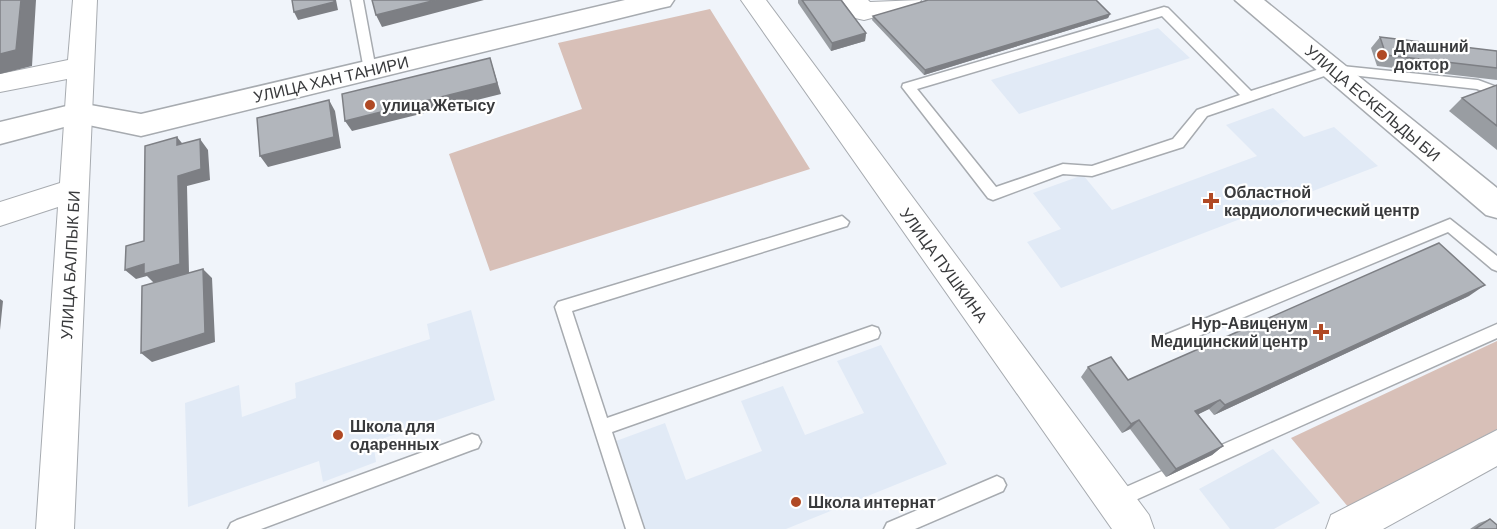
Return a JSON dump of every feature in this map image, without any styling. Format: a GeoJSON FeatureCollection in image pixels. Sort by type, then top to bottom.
{"type":"FeatureCollection","features":[{"type":"Feature","properties":{"kind":"street","name":"УЛИЦА БАЛПЫК БИ"},"geometry":{"type":"LineString","coordinates":[[55,529],[85,0]]}},
{"type":"Feature","properties":{"kind":"street","name":"УЛИЦА ХАН ТАНИРИ"},"geometry":{"type":"LineString","coordinates":[[0,133],[79,113],[141,125],[661,0]]}},
{"type":"Feature","properties":{"kind":"street","name":"УЛИЦА ПУШКИНА"},"geometry":{"type":"LineString","coordinates":[[753,0],[1135,529]]}},
{"type":"Feature","properties":{"kind":"street"},"geometry":{"type":"LineString","coordinates":[[854,0],[864,12],[909,0]]}},
{"type":"Feature","properties":{"kind":"street","name":"УЛИЦА ЕСКЕЛЬДЫ БИ"},"geometry":{"type":"LineString","coordinates":[[1248,0],[1497,206]]}},
{"type":"Feature","properties":{"kind":"street"},"geometry":{"type":"LineString","coordinates":[[0,83],[82,68]]}},
{"type":"Feature","properties":{"kind":"street"},"geometry":{"type":"LineString","coordinates":[[0,214],[75,190]]}},
{"type":"Feature","properties":{"kind":"street"},"geometry":{"type":"LineString","coordinates":[[1345,529],[1497,447]]}},
{"type":"Feature","properties":{"kind":"lane"},"geometry":{"type":"LineString","coordinates":[[357,0],[370,70]]}},
{"type":"Feature","properties":{"kind":"lane"},"geometry":{"type":"LineString","coordinates":[[1249,97],[1164,11],[908,87],[993,194],[1063,169],[1092,171],[1178,143],[1202,113],[1332,69],[1478,85],[1497,92]]}},
{"type":"Feature","properties":{"kind":"lane"},"geometry":{"type":"LineString","coordinates":[[636,529],[562,307],[842,222]]}},
{"type":"Feature","properties":{"kind":"lane"},"geometry":{"type":"LineString","coordinates":[[1171,340],[1450,225],[1497,265]]}},
{"type":"Feature","properties":{"kind":"lane"},"geometry":{"type":"LineString","coordinates":[[1115,501],[1497,331]]}},
{"type":"Feature","properties":{"kind":"lane"},"geometry":{"type":"LineString","coordinates":[[602,428],[872,333]]}},
{"type":"Feature","properties":{"kind":"lane"},"geometry":{"type":"LineString","coordinates":[[237,529],[472,442]]}},
{"type":"Feature","properties":{"kind":"lane"},"geometry":{"type":"LineString","coordinates":[[893,529],[997,485]]}},
{"type":"Feature","properties":{"kind":"shaded area"},"geometry":{"type":"Polygon","coordinates":[[[710,9],[810,169],[490,271],[449,154],[582,109],[558,43],[710,9]]]}},
{"type":"Feature","properties":{"kind":"shaded area"},"geometry":{"type":"Polygon","coordinates":[[[1158,28],[1190,58],[1019,114],[991,80],[1158,28]]]}},
{"type":"Feature","properties":{"kind":"shaded area","name":"Областной кардиологический центр"},"geometry":{"type":"Polygon","coordinates":[[[1273,108],[1304,137],[1334,127],[1378,166],[1061,288],[1027,242],[1061,229],[1033,193],[1083,175],[1112,210],[1257,156],[1226,125],[1273,108]]]}},
{"type":"Feature","properties":{"kind":"shaded area"},"geometry":{"type":"Polygon","coordinates":[[[471,310],[495,400],[373,442],[376,462],[323,482],[319,461],[188,507],[185,403],[239,385],[242,417],[296,398],[295,383],[430,339],[427,324],[471,310]]]}},
{"type":"Feature","properties":{"kind":"shaded area"},"geometry":{"type":"Polygon","coordinates":[[[1497,341],[1497,429],[1349,508],[1291,438],[1497,341]]]}},
{"type":"Feature","properties":{"kind":"shaded area"},"geometry":{"type":"Polygon","coordinates":[[[881,345],[947,464],[786,529],[644,529],[616,441],[665,423],[686,480],[762,451],[741,401],[783,386],[805,435],[864,413],[837,361],[881,345]]]}},
{"type":"Feature","properties":{"kind":"shaded area"},"geometry":{"type":"Polygon","coordinates":[[[1273,449],[1320,503],[1274,529],[1230,529],[1199,489],[1273,449]]]}},
{"type":"Feature","properties":{"kind":"building"},"geometry":{"type":"Polygon","coordinates":[[[0,0],[21,0],[16,50],[0,54],[0,0]]]}},
{"type":"Feature","properties":{"kind":"building"},"geometry":{"type":"Polygon","coordinates":[[[292,0],[334,0],[334,2],[294,12],[292,0]]]}},
{"type":"Feature","properties":{"kind":"building"},"geometry":{"type":"Polygon","coordinates":[[[372,0],[436,0],[376,15],[372,0]]]}},
{"type":"Feature","properties":{"kind":"building"},"geometry":{"type":"Polygon","coordinates":[[[802,0],[841,0],[866,33],[832,43],[802,0]]]}},
{"type":"Feature","properties":{"kind":"building"},"geometry":{"type":"Polygon","coordinates":[[[928,0],[1096,0],[1110,14],[925,70],[873,16],[928,0]]]}},
{"type":"Feature","properties":{"kind":"building"},"geometry":{"type":"Polygon","coordinates":[[[1380,37],[1497,51],[1497,68],[1386,55],[1380,37]]]}},
{"type":"Feature","properties":{"kind":"building"},"geometry":{"type":"Polygon","coordinates":[[[490,58],[497,83],[345,121],[342,94],[490,58]]]}},
{"type":"Feature","properties":{"kind":"building"},"geometry":{"type":"Polygon","coordinates":[[[1497,85],[1497,126],[1462,98],[1497,85]]]}},
{"type":"Feature","properties":{"kind":"building"},"geometry":{"type":"Polygon","coordinates":[[[329,100],[334,137],[260,156],[257,118],[329,100]]]}},
{"type":"Feature","properties":{"kind":"building"},"geometry":{"type":"Polygon","coordinates":[[[177,137],[177,145],[200,139],[201,169],[178,176],[180,264],[144,274],[144,264],[125,270],[126,246],[144,241],[145,146],[177,137]]]}},
{"type":"Feature","properties":{"kind":"building","name":"Нур-Авиценум Медицинский центр"},"geometry":{"type":"Polygon","coordinates":[[[1439,243],[1485,285],[1225,405],[1220,400],[1195,411],[1223,446],[1176,469],[1139,420],[1131,424],[1088,367],[1111,357],[1128,380],[1439,243]]]}},
{"type":"Feature","properties":{"kind":"building"},"geometry":{"type":"Polygon","coordinates":[[[203,269],[205,333],[141,353],[142,286],[203,269]]]}},
{"type":"Feature","properties":{"kind":"building"},"geometry":{"type":"Polygon","coordinates":[[[1490,519],[1497,525],[1497,529],[1475,529],[1490,519]]]}},
{"type":"Feature","properties":{"kind":"place","name":"Дмашний доктор"},"geometry":{"type":"Point","coordinates":[1382,55]}},
{"type":"Feature","properties":{"kind":"place","name":"улица Жетысу"},"geometry":{"type":"Point","coordinates":[370,105]}},
{"type":"Feature","properties":{"kind":"place","name":"Областной кардиологический центр"},"geometry":{"type":"Point","coordinates":[1211,201]}},
{"type":"Feature","properties":{"kind":"place","name":"Нур-Авиценум Медицинский центр"},"geometry":{"type":"Point","coordinates":[1321,332]}},
{"type":"Feature","properties":{"kind":"place","name":"Школа для одаренных"},"geometry":{"type":"Point","coordinates":[338,435]}},
{"type":"Feature","properties":{"kind":"place","name":"Школа интернат"},"geometry":{"type":"Point","coordinates":[796,502]}}]}
